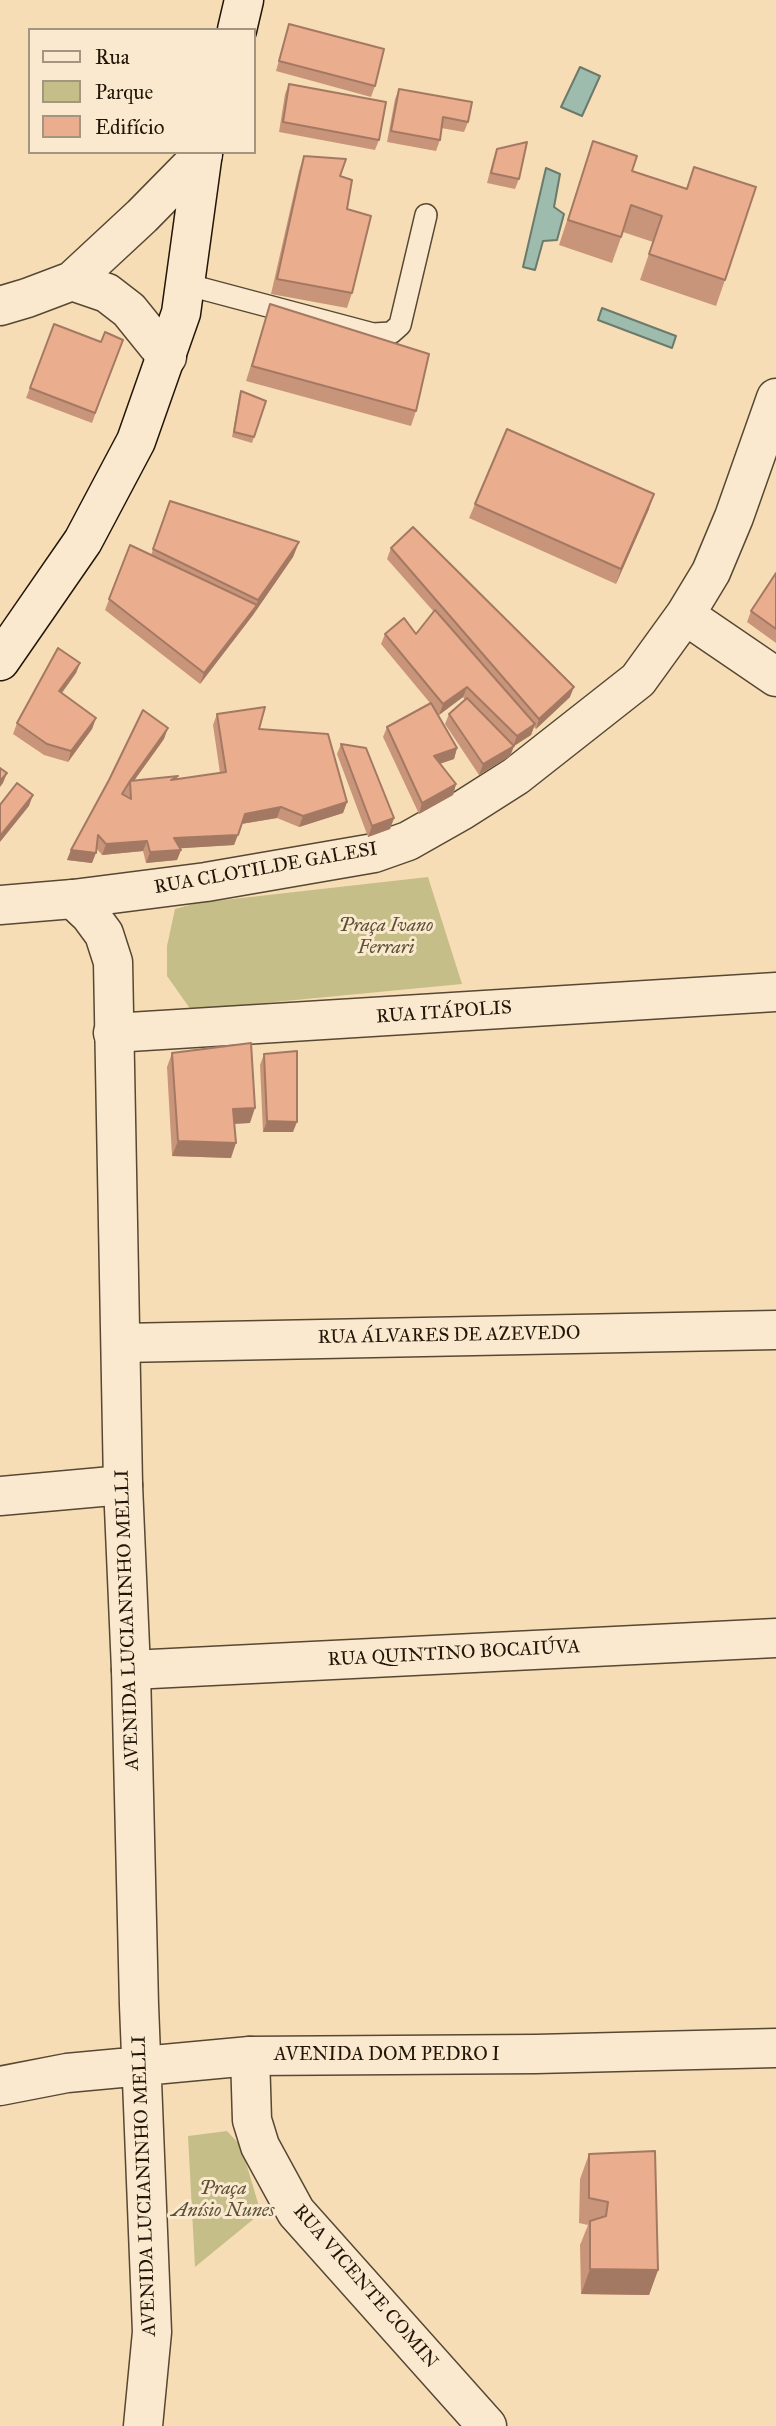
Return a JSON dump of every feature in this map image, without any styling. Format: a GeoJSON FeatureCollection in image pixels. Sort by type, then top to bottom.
{"type":"FeatureCollection","features":[{"type":"Feature","properties":{"kind":"street"},"geometry":{"type":"LineString","coordinates":[[237,28],[244,0]]}},
{"type":"Feature","properties":{"kind":"street"},"geometry":{"type":"LineString","coordinates":[[0,306],[72,281],[142,216],[202,154]]}},
{"type":"Feature","properties":{"kind":"street"},"geometry":{"type":"LineString","coordinates":[[0,661],[83,541],[136,442],[181,313],[203,154]]}},
{"type":"Feature","properties":{"kind":"street"},"geometry":{"type":"LineString","coordinates":[[72,281],[107,293],[130,310],[167,357]]}},
{"type":"Feature","properties":{"kind":"street","name":"RUA CLOTILDE GALESI"},"geometry":{"type":"LineString","coordinates":[[73,900],[206,882],[374,853],[408,841],[516,776],[638,680],[685,615],[712,572],[776,398]]}},
{"type":"Feature","properties":{"kind":"street"},"geometry":{"type":"LineString","coordinates":[[685,615],[776,677]]}},
{"type":"Feature","properties":{"kind":"street"},"geometry":{"type":"LineString","coordinates":[[0,905],[73,900]]}},
{"type":"Feature","properties":{"kind":"street","name":"AVENIDA LUCIANINHO MELLI"},"geometry":{"type":"LineString","coordinates":[[73,900],[90,915],[104,934],[113,962],[123,1485],[152,2332],[143,2426]]}},
{"type":"Feature","properties":{"kind":"street","name":"RUA ITÁPOLIS"},"geometry":{"type":"LineString","coordinates":[[113,1033],[776,992]]}},
{"type":"Feature","properties":{"kind":"street","name":"RUA ÁLVARES DE AZEVEDO"},"geometry":{"type":"LineString","coordinates":[[121,1343],[776,1330]]}},
{"type":"Feature","properties":{"kind":"street"},"geometry":{"type":"LineString","coordinates":[[0,1496],[123,1485]]}},
{"type":"Feature","properties":{"kind":"street","name":"RUA QUINTINO BOCAIÚVA"},"geometry":{"type":"LineString","coordinates":[[131,1670],[776,1638]]}},
{"type":"Feature","properties":{"kind":"street","name":"AVENIDA DOM PEDRO I"},"geometry":{"type":"LineString","coordinates":[[0,2086],[67,2073],[250,2056],[536,2054],[776,2048]]}},
{"type":"Feature","properties":{"kind":"street","name":"RUA VICENTE COMIN"},"geometry":{"type":"LineString","coordinates":[[250,2056],[252,2120],[260,2146],[296,2212],[487,2426]]}},
{"type":"Feature","properties":{"kind":"lane"},"geometry":{"type":"LineString","coordinates":[[185,284],[373,334],[391,332],[400,325],[426,215]]}},
{"type":"Feature","properties":{"kind":"green space","name":"Praça Ivano Ferrari"},"geometry":{"type":"Polygon","coordinates":[[[428,877],[462,984],[191,1010],[167,976],[167,946],[175,909],[197,903],[428,877]]]}},
{"type":"Feature","properties":{"kind":"green space","name":"Praça Anísio Nunes"},"geometry":{"type":"Polygon","coordinates":[[[227,2131],[241,2146],[261,2213],[195,2267],[188,2136],[227,2131]]]}},
{"type":"Feature","properties":{"kind":"shaded area"},"geometry":{"type":"Polygon","coordinates":[[[580,67],[600,76],[582,116],[561,107],[580,67]]]}},
{"type":"Feature","properties":{"kind":"shaded area"},"geometry":{"type":"Polygon","coordinates":[[[546,168],[560,174],[554,207],[564,214],[557,240],[543,241],[535,270],[523,267],[546,168]]]}},
{"type":"Feature","properties":{"kind":"shaded area"},"geometry":{"type":"Polygon","coordinates":[[[602,308],[676,336],[672,348],[598,320],[602,308]]]}},
{"type":"Feature","properties":{"kind":"building"},"geometry":{"type":"Polygon","coordinates":[[[289,24],[384,49],[375,86],[279,61],[289,24]]]}},
{"type":"Feature","properties":{"kind":"building"},"geometry":{"type":"Polygon","coordinates":[[[289,84],[386,102],[379,140],[283,122],[289,84]]]}},
{"type":"Feature","properties":{"kind":"building"},"geometry":{"type":"Polygon","coordinates":[[[399,89],[472,102],[468,122],[443,117],[440,140],[391,131],[399,89]]]}},
{"type":"Feature","properties":{"kind":"building"},"geometry":{"type":"Polygon","coordinates":[[[593,141],[637,156],[632,171],[687,189],[694,167],[756,187],[725,280],[649,254],[662,216],[631,205],[621,237],[568,220],[593,141]]]}},
{"type":"Feature","properties":{"kind":"building"},"geometry":{"type":"Polygon","coordinates":[[[527,142],[519,179],[491,173],[497,149],[527,142]]]}},
{"type":"Feature","properties":{"kind":"building"},"geometry":{"type":"Polygon","coordinates":[[[304,156],[346,159],[340,176],[352,180],[347,209],[371,216],[352,293],[277,279],[304,156]]]}},
{"type":"Feature","properties":{"kind":"building"},"geometry":{"type":"Polygon","coordinates":[[[270,304],[429,354],[416,411],[252,366],[270,304]]]}},
{"type":"Feature","properties":{"kind":"building"},"geometry":{"type":"Polygon","coordinates":[[[54,324],[101,342],[105,332],[123,340],[95,413],[30,388],[54,324]]]}},
{"type":"Feature","properties":{"kind":"building"},"geometry":{"type":"Polygon","coordinates":[[[241,391],[266,401],[254,437],[234,432],[241,391]]]}},
{"type":"Feature","properties":{"kind":"building"},"geometry":{"type":"Polygon","coordinates":[[[507,429],[654,494],[621,569],[475,504],[507,429]]]}},
{"type":"Feature","properties":{"kind":"building"},"geometry":{"type":"Polygon","coordinates":[[[170,501],[299,542],[258,600],[153,549],[170,501]]]}},
{"type":"Feature","properties":{"kind":"building"},"geometry":{"type":"Polygon","coordinates":[[[413,527],[574,687],[539,719],[391,548],[413,527]]]}},
{"type":"Feature","properties":{"kind":"building"},"geometry":{"type":"Polygon","coordinates":[[[130,545],[257,605],[204,673],[109,599],[130,545]]]}},
{"type":"Feature","properties":{"kind":"building"},"geometry":{"type":"Polygon","coordinates":[[[776,573],[776,629],[751,611],[776,573]]]}},
{"type":"Feature","properties":{"kind":"building"},"geometry":{"type":"Polygon","coordinates":[[[435,610],[535,724],[517,736],[467,687],[443,704],[385,634],[404,618],[416,634],[435,610]]]}},
{"type":"Feature","properties":{"kind":"building"},"geometry":{"type":"Polygon","coordinates":[[[58,648],[80,663],[59,691],[96,718],[71,751],[47,744],[17,723],[58,648]]]}},
{"type":"Feature","properties":{"kind":"building"},"geometry":{"type":"Polygon","coordinates":[[[467,698],[514,746],[483,764],[449,714],[467,698]]]}},
{"type":"Feature","properties":{"kind":"building"},"geometry":{"type":"Polygon","coordinates":[[[431,703],[457,748],[434,756],[456,784],[422,803],[387,727],[431,703]]]}},
{"type":"Feature","properties":{"kind":"building"},"geometry":{"type":"Polygon","coordinates":[[[265,707],[259,729],[328,734],[347,802],[303,816],[281,807],[245,814],[238,835],[174,838],[181,850],[150,852],[147,841],[106,844],[98,835],[96,853],[71,850],[143,710],[168,728],[130,781],[178,776],[171,780],[226,772],[217,714],[265,707]],[[130,781],[122,794],[131,799],[130,781]]]}},
{"type":"Feature","properties":{"kind":"building"},"geometry":{"type":"Polygon","coordinates":[[[341,744],[366,748],[394,818],[372,826],[341,744]]]}},
{"type":"Feature","properties":{"kind":"building"},"geometry":{"type":"Polygon","coordinates":[[[0,768],[7,773],[0,781],[0,768]]]}},
{"type":"Feature","properties":{"kind":"building"},"geometry":{"type":"Polygon","coordinates":[[[17,783],[33,795],[0,836],[0,805],[17,783]]]}},
{"type":"Feature","properties":{"kind":"building"},"geometry":{"type":"Polygon","coordinates":[[[251,1043],[255,1108],[233,1109],[236,1143],[178,1141],[172,1053],[251,1043]]]}},
{"type":"Feature","properties":{"kind":"building"},"geometry":{"type":"Polygon","coordinates":[[[297,1051],[297,1122],[267,1121],[264,1054],[297,1051]]]}},
{"type":"Feature","properties":{"kind":"building"},"geometry":{"type":"Polygon","coordinates":[[[655,2151],[658,2270],[590,2269],[590,2221],[606,2216],[608,2202],[589,2198],[589,2154],[655,2151]]]}}]}
